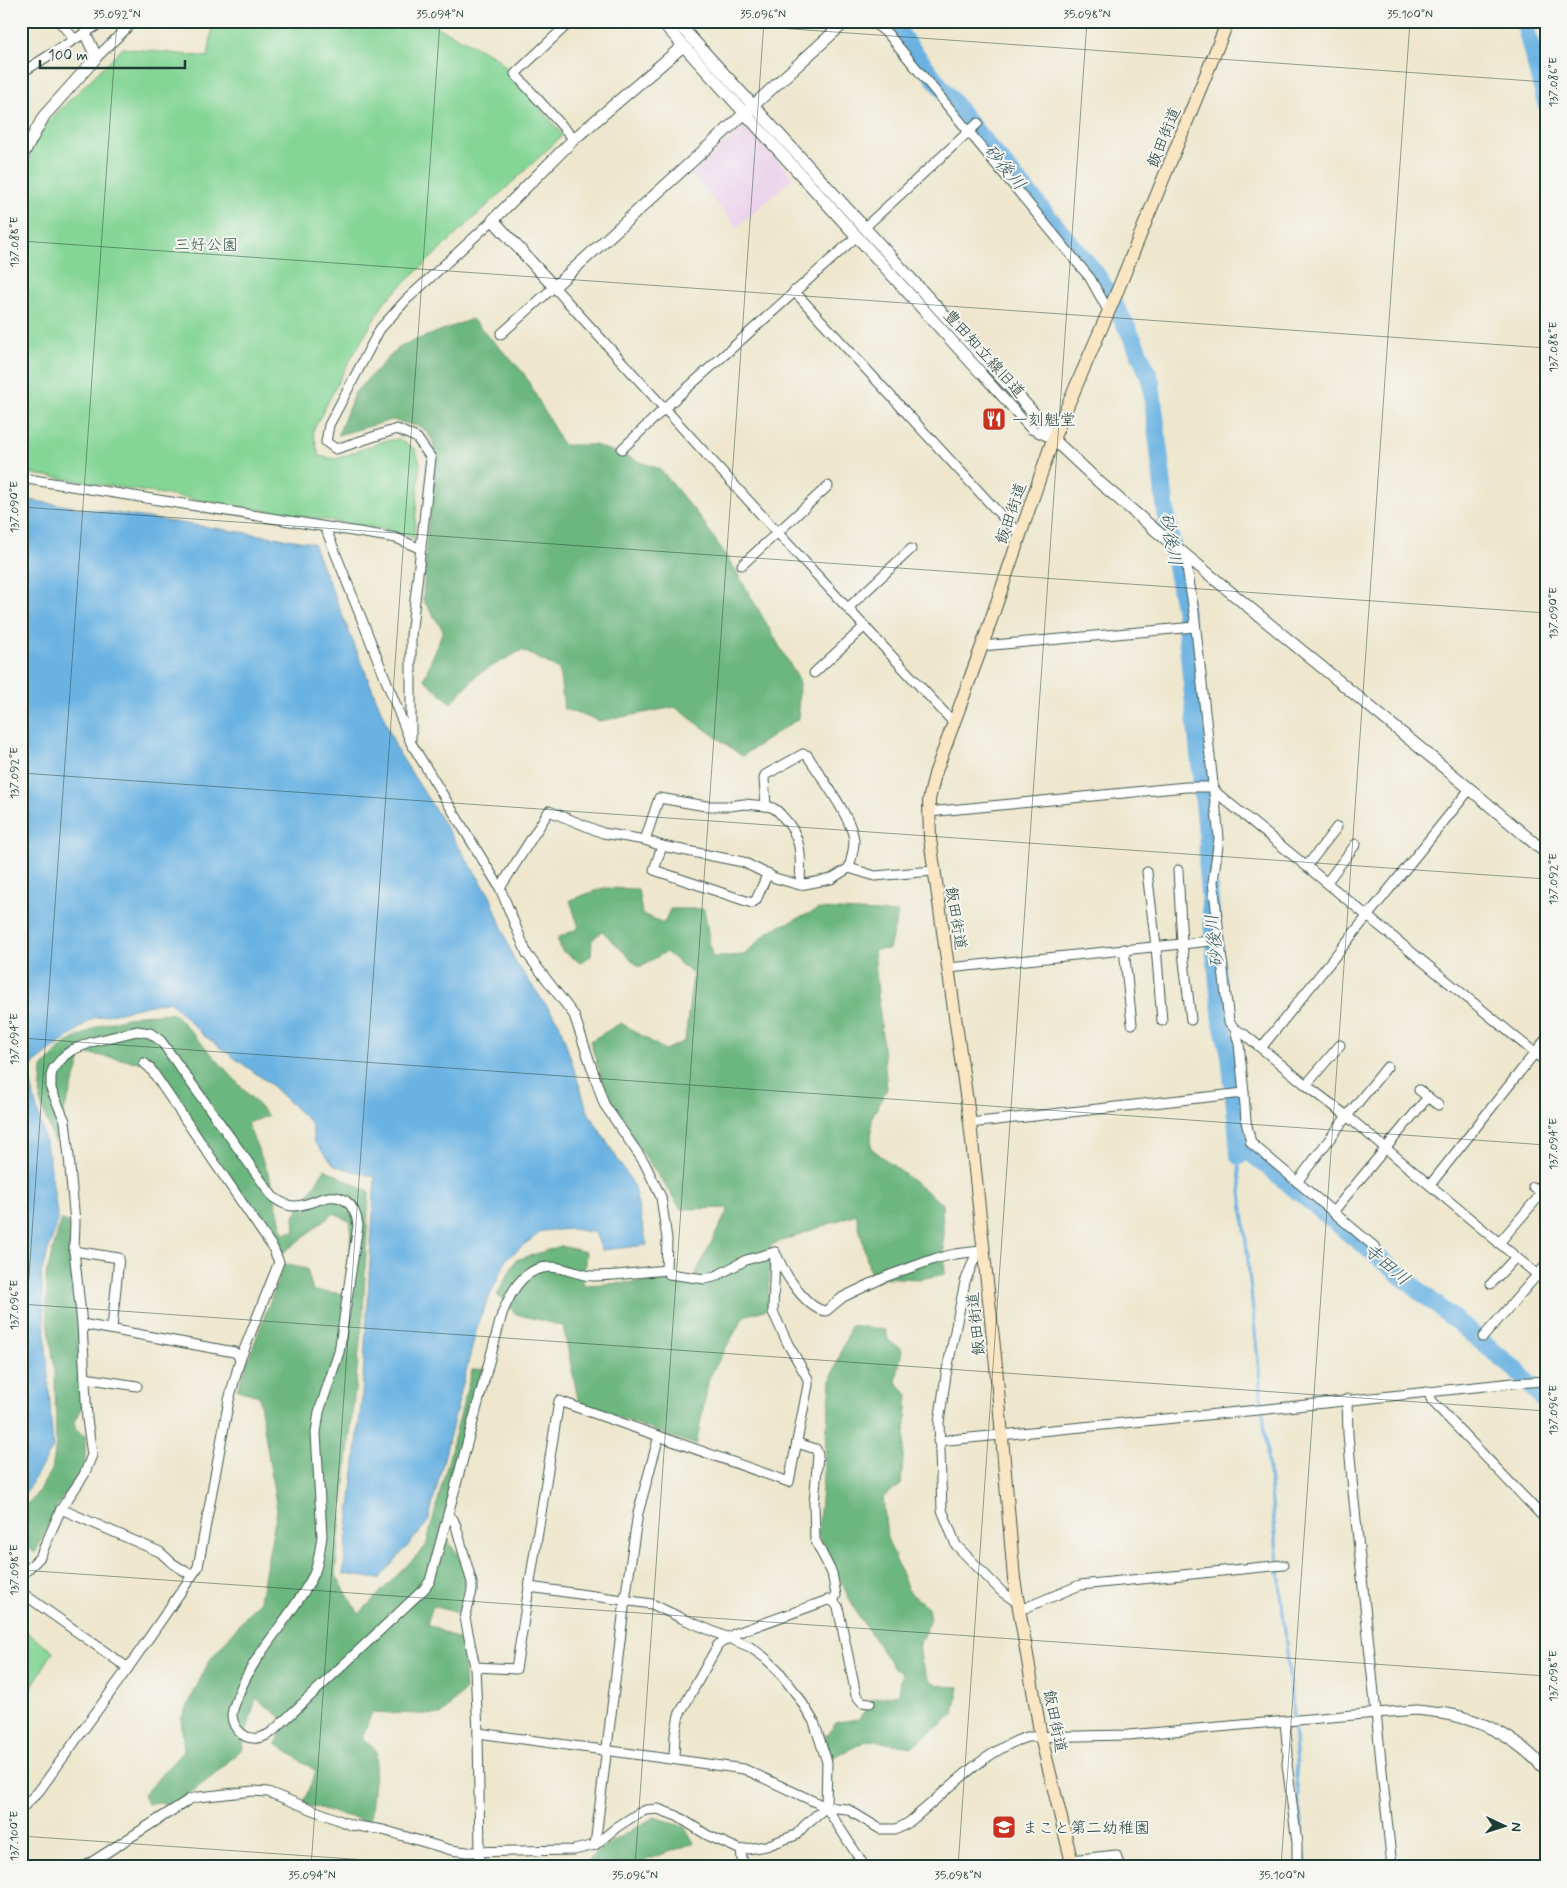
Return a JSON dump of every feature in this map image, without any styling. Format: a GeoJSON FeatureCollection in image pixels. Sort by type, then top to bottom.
{"type":"FeatureCollection","features":[{"type":"Feature","properties":{"kind":"main road","name":"飯田街道"},"geometry":{"type":"LineString","coordinates":[[1072,1864],[1041,1736],[1014,1579],[1002,1434],[980,1251],[970,1123],[934,871],[928,812],[935,774],[982,646],[1053,439],[1111,307],[1228,21]]}},
{"type":"Feature","properties":{"kind":"street"},"geometry":{"type":"LineString","coordinates":[[58,21],[74,39]]}},
{"type":"Feature","properties":{"kind":"street"},"geometry":{"type":"LineString","coordinates":[[21,73],[104,21]]}},
{"type":"Feature","properties":{"kind":"street"},"geometry":{"type":"LineString","coordinates":[[21,158],[44,116],[95,59],[134,21]]}},
{"type":"Feature","properties":{"kind":"street"},"geometry":{"type":"LineString","coordinates":[[571,21],[515,74],[574,139]]}},
{"type":"Feature","properties":{"kind":"street","name":"豊田知立線旧道"},"geometry":{"type":"LineString","coordinates":[[661,21],[1031,429],[1053,439]]}},
{"type":"Feature","properties":{"kind":"street","name":"豊田知立線旧道"},"geometry":{"type":"LineString","coordinates":[[676,21],[1039,419],[1053,439]]}},
{"type":"Feature","properties":{"kind":"street"},"geometry":{"type":"LineString","coordinates":[[502,334],[744,113],[777,86],[846,21]]}},
{"type":"Feature","properties":{"kind":"street"},"geometry":{"type":"LineString","coordinates":[[871,21],[888,34],[1090,278],[1111,307]]}},
{"type":"Feature","properties":{"kind":"street"},"geometry":{"type":"LineString","coordinates":[[85,33],[94,52],[95,59]]}},
{"type":"Feature","properties":{"kind":"street"},"geometry":{"type":"LineString","coordinates":[[411,743],[411,636],[431,458],[417,438],[397,430],[336,449],[326,442],[329,425],[380,329],[406,300],[492,220],[574,139],[683,46]]}},
{"type":"Feature","properties":{"kind":"street"},"geometry":{"type":"LineString","coordinates":[[865,227],[977,124]]}},
{"type":"Feature","properties":{"kind":"street"},"geometry":{"type":"LineString","coordinates":[[492,220],[954,723]]}},
{"type":"Feature","properties":{"kind":"street"},"geometry":{"type":"LineString","coordinates":[[622,449],[794,291],[856,237]]}},
{"type":"Feature","properties":{"kind":"street"},"geometry":{"type":"LineString","coordinates":[[794,291],[1003,518],[1021,533]]}},
{"type":"Feature","properties":{"kind":"street"},"geometry":{"type":"LineString","coordinates":[[1053,439],[1099,482],[1160,534],[1470,789],[1546,854]]}},
{"type":"Feature","properties":{"kind":"street"},"geometry":{"type":"LineString","coordinates":[[21,478],[396,538],[421,549]]}},
{"type":"Feature","properties":{"kind":"street"},"geometry":{"type":"LineString","coordinates":[[742,564],[828,486]]}},
{"type":"Feature","properties":{"kind":"street"},"geometry":{"type":"LineString","coordinates":[[325,527],[411,743],[500,888],[527,954],[574,1015],[604,1104],[644,1162],[661,1198],[667,1239],[666,1270],[669,1274],[705,1279],[746,1260],[775,1252]]}},
{"type":"Feature","properties":{"kind":"street"},"geometry":{"type":"LineString","coordinates":[[848,608],[911,549]]}},
{"type":"Feature","properties":{"kind":"street"},"geometry":{"type":"LineString","coordinates":[[1183,552],[1188,574],[1218,838],[1213,882],[1229,1022],[1235,1029],[1244,1034],[1347,1116],[1546,1282]]}},
{"type":"Feature","properties":{"kind":"street"},"geometry":{"type":"LineString","coordinates":[[814,672],[865,626]]}},
{"type":"Feature","properties":{"kind":"street"},"geometry":{"type":"LineString","coordinates":[[982,646],[1193,627]]}},
{"type":"Feature","properties":{"kind":"street"},"geometry":{"type":"LineString","coordinates":[[500,888],[549,811],[603,833],[645,840],[662,846],[743,862],[775,878],[800,885],[831,879],[849,868],[854,840],[849,823],[807,755],[803,754],[765,775],[766,806]]}},
{"type":"Feature","properties":{"kind":"street"},"geometry":{"type":"LineString","coordinates":[[928,812],[1211,786]]}},
{"type":"Feature","properties":{"kind":"street"},"geometry":{"type":"LineString","coordinates":[[1211,786],[1218,794],[1546,1062]]}},
{"type":"Feature","properties":{"kind":"street"},"geometry":{"type":"LineString","coordinates":[[1261,1048],[1470,789]]}},
{"type":"Feature","properties":{"kind":"street"},"geometry":{"type":"LineString","coordinates":[[645,840],[659,798],[706,806],[744,804],[774,807],[792,827],[798,843],[801,860],[800,885]]}},
{"type":"Feature","properties":{"kind":"street"},"geometry":{"type":"LineString","coordinates":[[1307,866],[1337,827]]}},
{"type":"Feature","properties":{"kind":"street"},"geometry":{"type":"LineString","coordinates":[[1327,882],[1356,844]]}},
{"type":"Feature","properties":{"kind":"street"},"geometry":{"type":"LineString","coordinates":[[662,846],[654,870],[752,903],[756,900],[768,873]]}},
{"type":"Feature","properties":{"kind":"street"},"geometry":{"type":"LineString","coordinates":[[849,868],[875,876],[934,871]]}},
{"type":"Feature","properties":{"kind":"street"},"geometry":{"type":"LineString","coordinates":[[1178,870],[1182,944],[1191,1020]]}},
{"type":"Feature","properties":{"kind":"street"},"geometry":{"type":"LineString","coordinates":[[1147,872],[1156,946],[1162,1021]]}},
{"type":"Feature","properties":{"kind":"street"},"geometry":{"type":"LineString","coordinates":[[949,968],[1219,940]]}},
{"type":"Feature","properties":{"kind":"street"},"geometry":{"type":"LineString","coordinates":[[1124,950],[1132,1024]]}},
{"type":"Feature","properties":{"kind":"street"},"geometry":{"type":"LineString","coordinates":[[1235,1029],[1239,1044],[1242,1094],[1251,1143],[1376,1248]]}},
{"type":"Feature","properties":{"kind":"street"},"geometry":{"type":"LineString","coordinates":[[21,1576],[40,1557],[61,1509],[84,1475],[92,1455],[87,1419],[82,1324],[74,1251],[75,1222],[65,1121],[50,1089],[53,1069],[72,1050],[92,1042],[137,1031],[150,1033],[161,1041],[273,1197],[286,1205],[295,1206],[329,1196],[340,1197],[350,1204],[357,1216],[358,1225],[339,1352],[319,1412],[316,1433],[321,1504],[322,1536],[320,1552],[314,1572],[303,1592],[259,1654],[242,1684],[232,1716],[233,1723],[241,1734],[257,1738],[264,1737],[272,1732],[424,1589],[430,1581],[502,1314],[509,1295],[516,1284],[541,1267],[558,1268],[591,1276],[666,1270]]}},
{"type":"Feature","properties":{"kind":"street"},"geometry":{"type":"LineString","coordinates":[[1430,1185],[1546,1039]]}},
{"type":"Feature","properties":{"kind":"street"},"geometry":{"type":"LineString","coordinates":[[1306,1085],[1340,1045]]}},
{"type":"Feature","properties":{"kind":"street"},"geometry":{"type":"LineString","coordinates":[[21,1808],[39,1792],[198,1566],[229,1400],[240,1360],[278,1266],[277,1255],[150,1068],[144,1063]]}},
{"type":"Feature","properties":{"kind":"street"},"geometry":{"type":"LineString","coordinates":[[1297,1182],[1387,1067]]}},
{"type":"Feature","properties":{"kind":"street"},"geometry":{"type":"LineString","coordinates":[[1419,1090],[1438,1105]]}},
{"type":"Feature","properties":{"kind":"street"},"geometry":{"type":"LineString","coordinates":[[970,1123],[1242,1094]]}},
{"type":"Feature","properties":{"kind":"street"},"geometry":{"type":"LineString","coordinates":[[1332,1212],[1428,1097]]}},
{"type":"Feature","properties":{"kind":"street"},"geometry":{"type":"LineString","coordinates":[[1499,1244],[1544,1194],[1533,1187]]}},
{"type":"Feature","properties":{"kind":"street"},"geometry":{"type":"LineString","coordinates":[[74,1251],[119,1258],[112,1328]]}},
{"type":"Feature","properties":{"kind":"street"},"geometry":{"type":"LineString","coordinates":[[775,1252],[781,1266],[807,1302],[820,1311],[826,1311],[843,1296],[885,1276],[934,1259],[980,1251]]}},
{"type":"Feature","properties":{"kind":"street"},"geometry":{"type":"LineString","coordinates":[[980,1251],[965,1282],[946,1375],[939,1422],[938,1441],[942,1510],[956,1545],[1002,1592],[1018,1606],[1025,1608],[1080,1586],[1283,1564]]}},
{"type":"Feature","properties":{"kind":"street"},"geometry":{"type":"LineString","coordinates":[[475,1667],[516,1669],[559,1402],[789,1482],[808,1379],[773,1312],[775,1252]]}},
{"type":"Feature","properties":{"kind":"street"},"geometry":{"type":"LineString","coordinates":[[1491,1284],[1516,1257]]}},
{"type":"Feature","properties":{"kind":"street"},"geometry":{"type":"LineString","coordinates":[[1483,1337],[1546,1265]]}},
{"type":"Feature","properties":{"kind":"street"},"geometry":{"type":"LineString","coordinates":[[82,1324],[112,1328],[234,1352],[240,1360]]}},
{"type":"Feature","properties":{"kind":"street"},"geometry":{"type":"LineString","coordinates":[[86,1378],[137,1386]]}},
{"type":"Feature","properties":{"kind":"street"},"geometry":{"type":"LineString","coordinates":[[938,1441],[1258,1410],[1428,1391],[1546,1381]]}},
{"type":"Feature","properties":{"kind":"street"},"geometry":{"type":"LineString","coordinates":[[1428,1391],[1432,1401],[1546,1520]]}},
{"type":"Feature","properties":{"kind":"street"},"geometry":{"type":"LineString","coordinates":[[1347,1399],[1353,1491],[1392,1867]]}},
{"type":"Feature","properties":{"kind":"street"},"geometry":{"type":"LineString","coordinates":[[594,1845],[638,1513],[659,1436]]}},
{"type":"Feature","properties":{"kind":"street"},"geometry":{"type":"LineString","coordinates":[[797,1443],[816,1449],[818,1454],[814,1503],[815,1540],[832,1573],[836,1595],[833,1601]]}},
{"type":"Feature","properties":{"kind":"street"},"geometry":{"type":"LineString","coordinates":[[61,1509],[160,1552],[172,1564],[191,1575]]}},
{"type":"Feature","properties":{"kind":"street"},"geometry":{"type":"LineString","coordinates":[[448,1517],[453,1520],[456,1526],[472,1583],[472,1591],[465,1618],[475,1667],[480,1851],[478,1867]]}},
{"type":"Feature","properties":{"kind":"street"},"geometry":{"type":"LineString","coordinates":[[529,1587],[652,1604],[750,1647],[771,1663],[798,1696],[814,1722],[826,1762],[826,1807],[865,1867]]}},
{"type":"Feature","properties":{"kind":"street"},"geometry":{"type":"LineString","coordinates":[[21,1592],[128,1668]]}},
{"type":"Feature","properties":{"kind":"street"},"geometry":{"type":"LineString","coordinates":[[674,1759],[679,1716],[718,1645],[726,1638],[828,1600],[833,1601],[838,1607],[856,1695],[862,1702],[870,1704]]}},
{"type":"Feature","properties":{"kind":"street"},"geometry":{"type":"LineString","coordinates":[[478,1733],[744,1769],[826,1807],[846,1809],[880,1829],[897,1829],[908,1823],[991,1754],[1001,1747],[1027,1737],[1128,1734],[1417,1710],[1473,1720],[1500,1732],[1521,1746],[1546,1770]]}},
{"type":"Feature","properties":{"kind":"street"},"geometry":{"type":"LineString","coordinates":[[1285,1721],[1297,1844],[1297,1867]]}},
{"type":"Feature","properties":{"kind":"street"},"geometry":{"type":"LineString","coordinates":[[84,1867],[190,1799],[253,1791],[268,1792],[351,1825],[383,1830],[451,1850],[468,1852],[574,1850],[594,1845],[637,1814],[646,1810],[658,1809],[677,1816],[707,1835],[741,1850],[766,1846],[796,1836],[804,1825],[826,1807]]}},
{"type":"Feature","properties":{"kind":"street"},"geometry":{"type":"LineString","coordinates":[[741,1850],[743,1867]]}},
{"type":"Feature","properties":{"kind":"street"},"geometry":{"type":"LineString","coordinates":[[1072,1864],[1116,1856],[1120,1867]]}},
{"type":"Feature","properties":{"kind":"shaded area"},"geometry":{"type":"Polygon","coordinates":[[[746,125],[793,178],[737,227],[690,174],[746,125]]]}},
{"type":"Feature","properties":{"kind":"green space","name":"三好公園"},"geometry":{"type":"Polygon","coordinates":[[[213,21],[426,21],[498,58],[563,135],[385,301],[346,367],[313,431],[319,456],[336,459],[384,441],[399,439],[415,449],[420,462],[414,538],[383,529],[21,472],[21,175],[42,127],[123,48],[208,57],[213,21]]]}},
{"type":"Feature","properties":{"kind":"green space"},"geometry":{"type":"Polygon","coordinates":[[[472,319],[523,372],[563,445],[595,445],[660,469],[702,520],[736,571],[799,680],[798,719],[742,756],[675,707],[600,721],[564,709],[559,669],[522,650],[478,674],[451,703],[424,679],[443,630],[423,600],[427,533],[436,456],[432,439],[422,427],[392,420],[338,435],[355,392],[400,346],[472,319]]]}},
{"type":"Feature","properties":{"kind":"green space"},"geometry":{"type":"Polygon","coordinates":[[[603,888],[638,889],[642,914],[664,923],[670,909],[704,909],[712,957],[744,955],[769,931],[819,909],[898,913],[889,949],[874,950],[887,1089],[872,1117],[871,1148],[942,1204],[945,1274],[921,1279],[871,1277],[856,1214],[771,1245],[768,1309],[744,1316],[709,1378],[696,1445],[579,1404],[563,1326],[516,1314],[497,1295],[516,1260],[561,1246],[586,1252],[583,1285],[666,1281],[690,1284],[729,1208],[681,1209],[609,1103],[590,1041],[621,1023],[665,1050],[685,1041],[693,974],[666,952],[639,967],[602,931],[592,940],[591,956],[580,962],[562,951],[557,938],[579,928],[570,900],[603,888]]]}},
{"type":"Feature","properties":{"kind":"green space"},"geometry":{"type":"Polygon","coordinates":[[[174,1013],[268,1116],[247,1123],[270,1178],[283,1233],[295,1231],[294,1217],[325,1169],[369,1192],[363,1314],[335,1574],[359,1614],[426,1546],[472,1370],[482,1369],[441,1528],[454,1550],[471,1563],[458,1613],[433,1606],[427,1624],[462,1641],[465,1690],[441,1715],[372,1712],[362,1738],[377,1751],[370,1822],[303,1804],[316,1771],[276,1744],[286,1721],[256,1698],[242,1749],[214,1775],[174,1805],[157,1802],[147,1804],[143,1795],[184,1750],[181,1719],[209,1661],[260,1600],[277,1510],[259,1396],[237,1390],[284,1264],[307,1269],[313,1291],[350,1294],[351,1222],[334,1213],[279,1256],[156,1065],[83,1053],[54,1142],[40,1101],[42,1068],[63,1045],[100,1025],[138,1015],[174,1013]]]}},
{"type":"Feature","properties":{"kind":"green space"},"geometry":{"type":"Polygon","coordinates":[[[61,1220],[68,1223],[78,1325],[82,1406],[74,1422],[76,1430],[85,1436],[85,1464],[57,1506],[35,1553],[21,1540],[21,1508],[34,1498],[52,1470],[56,1445],[55,1373],[47,1314],[46,1275],[61,1220]]]}},
{"type":"Feature","properties":{"kind":"green space"},"geometry":{"type":"Polygon","coordinates":[[[851,1325],[885,1330],[889,1341],[902,1350],[896,1382],[908,1395],[901,1485],[883,1497],[887,1538],[909,1592],[928,1607],[930,1621],[918,1647],[926,1673],[933,1682],[939,1685],[959,1687],[954,1714],[911,1747],[868,1740],[830,1759],[823,1739],[837,1722],[859,1719],[872,1699],[899,1694],[902,1672],[893,1667],[856,1612],[818,1535],[831,1380],[851,1325]]]}},
{"type":"Feature","properties":{"kind":"green space"},"geometry":{"type":"Polygon","coordinates":[[[21,1628],[53,1652],[21,1704],[21,1628]]]}},
{"type":"Feature","properties":{"kind":"green space"},"geometry":{"type":"Polygon","coordinates":[[[654,1817],[685,1827],[694,1843],[638,1863],[637,1867],[583,1867],[600,1849],[654,1817]]]}},
{"type":"Feature","properties":{"kind":"water"},"geometry":{"type":"Polygon","coordinates":[[[21,499],[313,543],[397,750],[490,896],[514,960],[559,1023],[588,1112],[633,1184],[647,1245],[602,1250],[595,1233],[573,1229],[542,1231],[507,1258],[479,1320],[428,1522],[379,1579],[343,1574],[362,1396],[375,1177],[335,1166],[314,1142],[311,1123],[269,1083],[203,1035],[169,1001],[93,1018],[27,1069],[49,1157],[58,1220],[41,1273],[53,1448],[21,1500],[21,499]]]}},
{"type":"Feature","properties":{"kind":"waterway","name":"砂後川"},"geometry":{"type":"LineString","coordinates":[[890,21],[973,128],[1094,271],[1126,325],[1151,382],[1167,521],[1184,607],[1208,844],[1207,871],[1222,1023],[1230,1055],[1238,1140]]}},
{"type":"Feature","properties":{"kind":"waterway"},"geometry":{"type":"LineString","coordinates":[[1524,21],[1546,103]]}},
{"type":"Feature","properties":{"kind":"waterway","name":"寺田川"},"geometry":{"type":"LineString","coordinates":[[1239,1156],[1238,1140],[1245,1148],[1516,1370],[1546,1402]]}},
{"type":"Feature","properties":{"kind":"waterway"},"geometry":{"type":"LineString","coordinates":[[1239,1156],[1306,1867]]}},
{"type":"Feature","properties":{"kind":"place","name":"一刻魁堂"},"geometry":{"type":"Point","coordinates":[994,419]}},
{"type":"Feature","properties":{"kind":"place","name":"まこと第二幼稚園"},"geometry":{"type":"Point","coordinates":[1004,1827]}}]}
